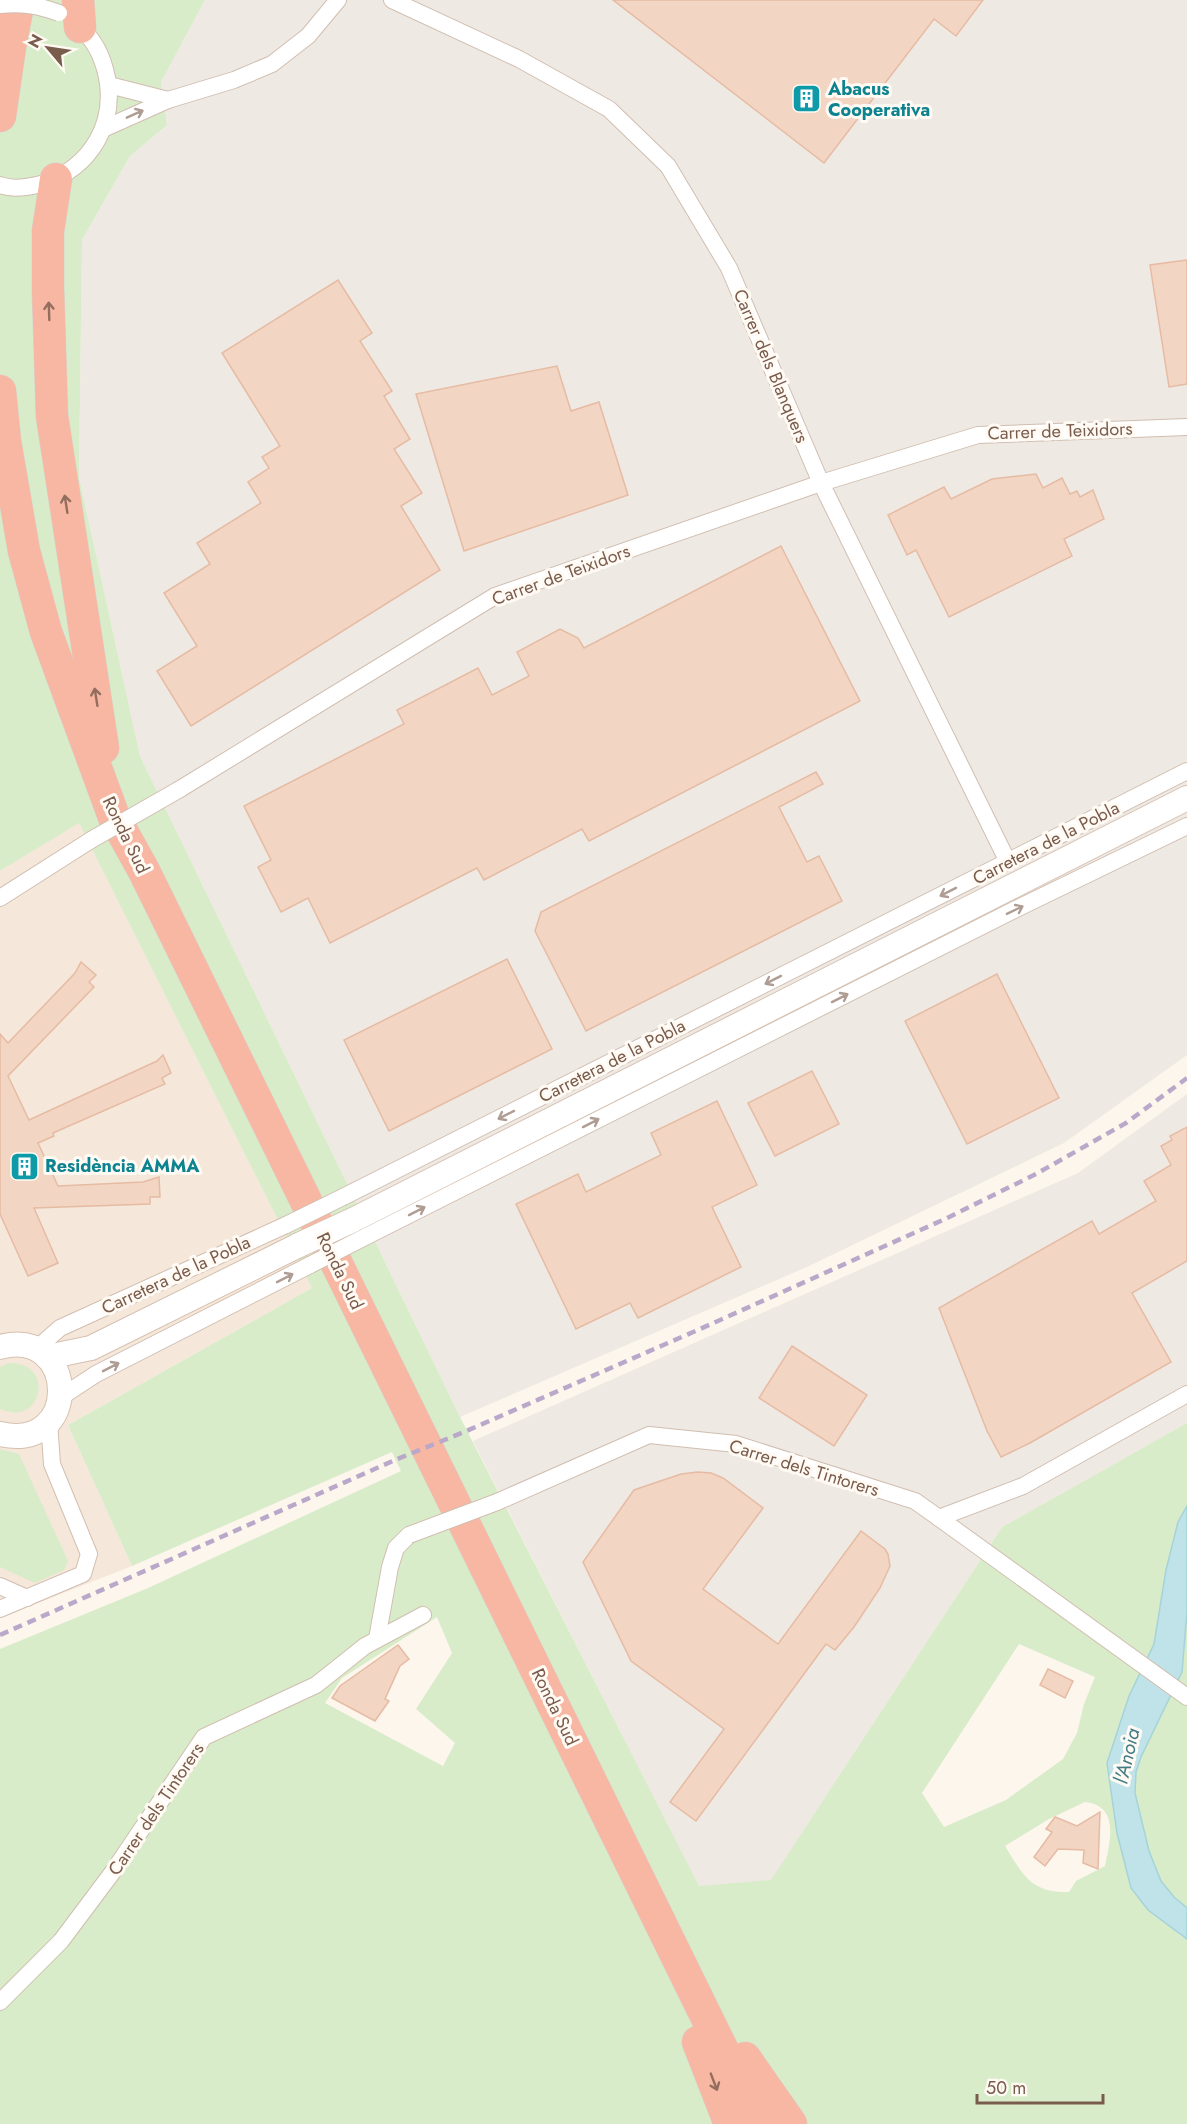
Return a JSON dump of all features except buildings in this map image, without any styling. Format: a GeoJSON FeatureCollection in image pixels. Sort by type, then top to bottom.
{"type":"FeatureCollection","features":[{"type":"Feature","properties":{"kind":"highway"},"geometry":{"type":"LineString","coordinates":[[0,116],[19,0]]}},
{"type":"Feature","properties":{"kind":"highway"},"geometry":{"type":"LineString","coordinates":[[43,183],[48,231],[52,416],[114,817]]}},
{"type":"Feature","properties":{"kind":"highway","name":"Ronda Sud"},"geometry":{"type":"LineString","coordinates":[[0,391],[5,441],[30,571],[46,632],[114,817],[144,871],[759,2124]]}},
{"type":"Feature","properties":{"kind":"highway"},"geometry":{"type":"LineString","coordinates":[[0,542],[66,736],[114,817]]}},
{"type":"Feature","properties":{"kind":"highway"},"geometry":{"type":"LineString","coordinates":[[663,1927],[678,1989],[730,2124]]}},
{"type":"Feature","properties":{"kind":"highway"},"geometry":{"type":"LineString","coordinates":[[663,1927],[694,1962],[734,2040],[790,2124]]}},
{"type":"Feature","properties":{"kind":"street"},"geometry":{"type":"LineString","coordinates":[[103,129],[168,100],[234,80],[272,64],[309,36],[338,0]]}},
{"type":"Feature","properties":{"kind":"street","name":"Carrer dels Blanquers"},"geometry":{"type":"LineString","coordinates":[[392,0],[519,59],[609,109],[668,166],[729,268],[821,483],[1008,862]]}},
{"type":"Feature","properties":{"kind":"street"},"geometry":{"type":"LineString","coordinates":[[0,5],[21,3],[72,13],[102,57],[109,85],[109,100],[103,129],[92,149],[80,163],[43,183],[5,187],[0,185]]}},
{"type":"Feature","properties":{"kind":"street"},"geometry":{"type":"LineString","coordinates":[[109,85],[168,100]]}},
{"type":"Feature","properties":{"kind":"street","name":"Carrer de Teixidors"},"geometry":{"type":"LineString","coordinates":[[0,898],[91,840],[180,789],[495,596],[821,483],[978,435],[1187,427]]}},
{"type":"Feature","properties":{"kind":"street","name":"Carretera de la Pobla"},"geometry":{"type":"LineString","coordinates":[[42,1353],[60,1328],[343,1197],[1187,771]]}},
{"type":"Feature","properties":{"kind":"street","name":"Carretera de la Pobla"},"geometry":{"type":"LineString","coordinates":[[359,1229],[1187,798]]}},
{"type":"Feature","properties":{"kind":"street","name":"Carretera de la Pobla"},"geometry":{"type":"LineString","coordinates":[[42,1353],[91,1348],[305,1255],[1187,826]]}},
{"type":"Feature","properties":{"kind":"street","name":"Carretera de la Pobla"},"geometry":{"type":"LineString","coordinates":[[61,1389],[96,1374],[305,1255]]}},
{"type":"Feature","properties":{"kind":"street"},"geometry":{"type":"LineString","coordinates":[[0,1347],[24,1345],[42,1353],[56,1368],[61,1389],[57,1411],[38,1431],[25,1436],[12,1437],[0,1434]]}},
{"type":"Feature","properties":{"kind":"street","name":"Carretera de la Pobla"},"geometry":{"type":"LineString","coordinates":[[61,1389],[91,1348]]}},
{"type":"Feature","properties":{"kind":"street"},"geometry":{"type":"LineString","coordinates":[[939,1518],[1023,1486],[1187,1394]]}},
{"type":"Feature","properties":{"kind":"street"},"geometry":{"type":"LineString","coordinates":[[0,1609],[83,1574],[89,1554],[52,1464],[49,1422]]}},
{"type":"Feature","properties":{"kind":"street","name":"Carrer dels Tintorers"},"geometry":{"type":"LineString","coordinates":[[377,1639],[396,1548],[409,1535],[497,1502],[649,1435],[736,1444],[915,1501],[1186,1697]]}},
{"type":"Feature","properties":{"kind":"street"},"geometry":{"type":"LineString","coordinates":[[25,1436],[52,1464]]}},
{"type":"Feature","properties":{"kind":"street"},"geometry":{"type":"LineString","coordinates":[[0,1586],[27,1598]]}},
{"type":"Feature","properties":{"kind":"street","name":"Carrer dels Tintorers"},"geometry":{"type":"LineString","coordinates":[[0,2002],[61,1941],[112,1873],[204,1737],[316,1685],[365,1646],[423,1615]]}},
{"type":"Feature","properties":{"kind":"shaded area"},"geometry":{"type":"Polygon","coordinates":[[[205,0],[1187,0],[1187,1055],[1064,1143],[807,1267],[460,1417],[140,756],[79,477],[82,240],[130,156],[167,125],[161,82],[205,0]]]}},
{"type":"Feature","properties":{"kind":"shaded area"},"geometry":{"type":"Polygon","coordinates":[[[79,822],[312,1288],[68,1425],[132,1566],[0,1618],[0,871],[79,822]]]}},
{"type":"Feature","properties":{"kind":"shaded area"},"geometry":{"type":"Polygon","coordinates":[[[1187,1094],[1187,1423],[1002,1527],[771,1881],[699,1887],[473,1441],[1078,1173],[1187,1094]]]}},
{"type":"Feature","properties":{"kind":"green space"},"geometry":{"type":"Polygon","coordinates":[[[0,0],[205,0],[161,82],[167,125],[130,156],[82,240],[79,477],[140,756],[460,1417],[699,1886],[771,1880],[1002,1527],[1187,1423],[1187,1506],[1178,1522],[1166,1570],[1154,1644],[1129,1696],[1107,1763],[1117,1833],[1131,1888],[1181,1936],[1187,1939],[1187,2124],[0,2124],[0,1649],[148,1588],[401,1471],[392,1452],[132,1566],[68,1425],[312,1288],[79,823],[0,871],[0,0]],[[437,1617],[342,1678],[325,1703],[443,1766],[455,1743],[416,1709],[452,1653],[437,1617]],[[1019,1644],[922,1793],[944,1827],[1006,1800],[1063,1759],[1077,1733],[1084,1704],[1095,1677],[1019,1644]],[[1085,1802],[1049,1819],[1005,1846],[1023,1874],[1037,1886],[1069,1892],[1076,1881],[1105,1866],[1110,1836],[1108,1817],[1104,1810],[1085,1802]]]}},
{"type":"Feature","properties":{"kind":"green space"},"geometry":{"type":"Polygon","coordinates":[[[8,1363],[23,1365],[33,1372],[38,1382],[38,1392],[34,1402],[26,1410],[15,1412],[0,1409],[0,1367],[8,1363]]]}},
{"type":"Feature","properties":{"kind":"green space"},"geometry":{"type":"Polygon","coordinates":[[[0,1449],[19,1454],[68,1561],[64,1570],[35,1583],[0,1567],[0,1449]]]}},
{"type":"Feature","properties":{"kind":"green space"},"geometry":{"type":"Polygon","coordinates":[[[1187,1612],[1187,1908],[1161,1881],[1149,1851],[1135,1793],[1136,1772],[1141,1757],[1182,1672],[1187,1612]]]}},
{"type":"Feature","properties":{"kind":"water","name":"l'Anoia"},"geometry":{"type":"Polygon","coordinates":[[[1187,1506],[1187,1612],[1182,1672],[1141,1757],[1136,1772],[1135,1793],[1149,1851],[1161,1881],[1187,1908],[1187,1939],[1148,1910],[1131,1888],[1117,1833],[1107,1763],[1129,1696],[1154,1644],[1166,1570],[1178,1522],[1187,1506]]]}},
{"type":"Feature","properties":{"kind":"railway"},"geometry":{"type":"LineString","coordinates":[[0,1635],[395,1460],[700,1329],[945,1219],[1036,1174],[1126,1123],[1187,1078]]}},
{"type":"Feature","properties":{"kind":"place","name":"Abacus Cooperativa"},"geometry":{"type":"Point","coordinates":[807,99]}},
{"type":"Feature","properties":{"kind":"place","name":"Residència AMMA"},"geometry":{"type":"Point","coordinates":[24,1166]}}]}
